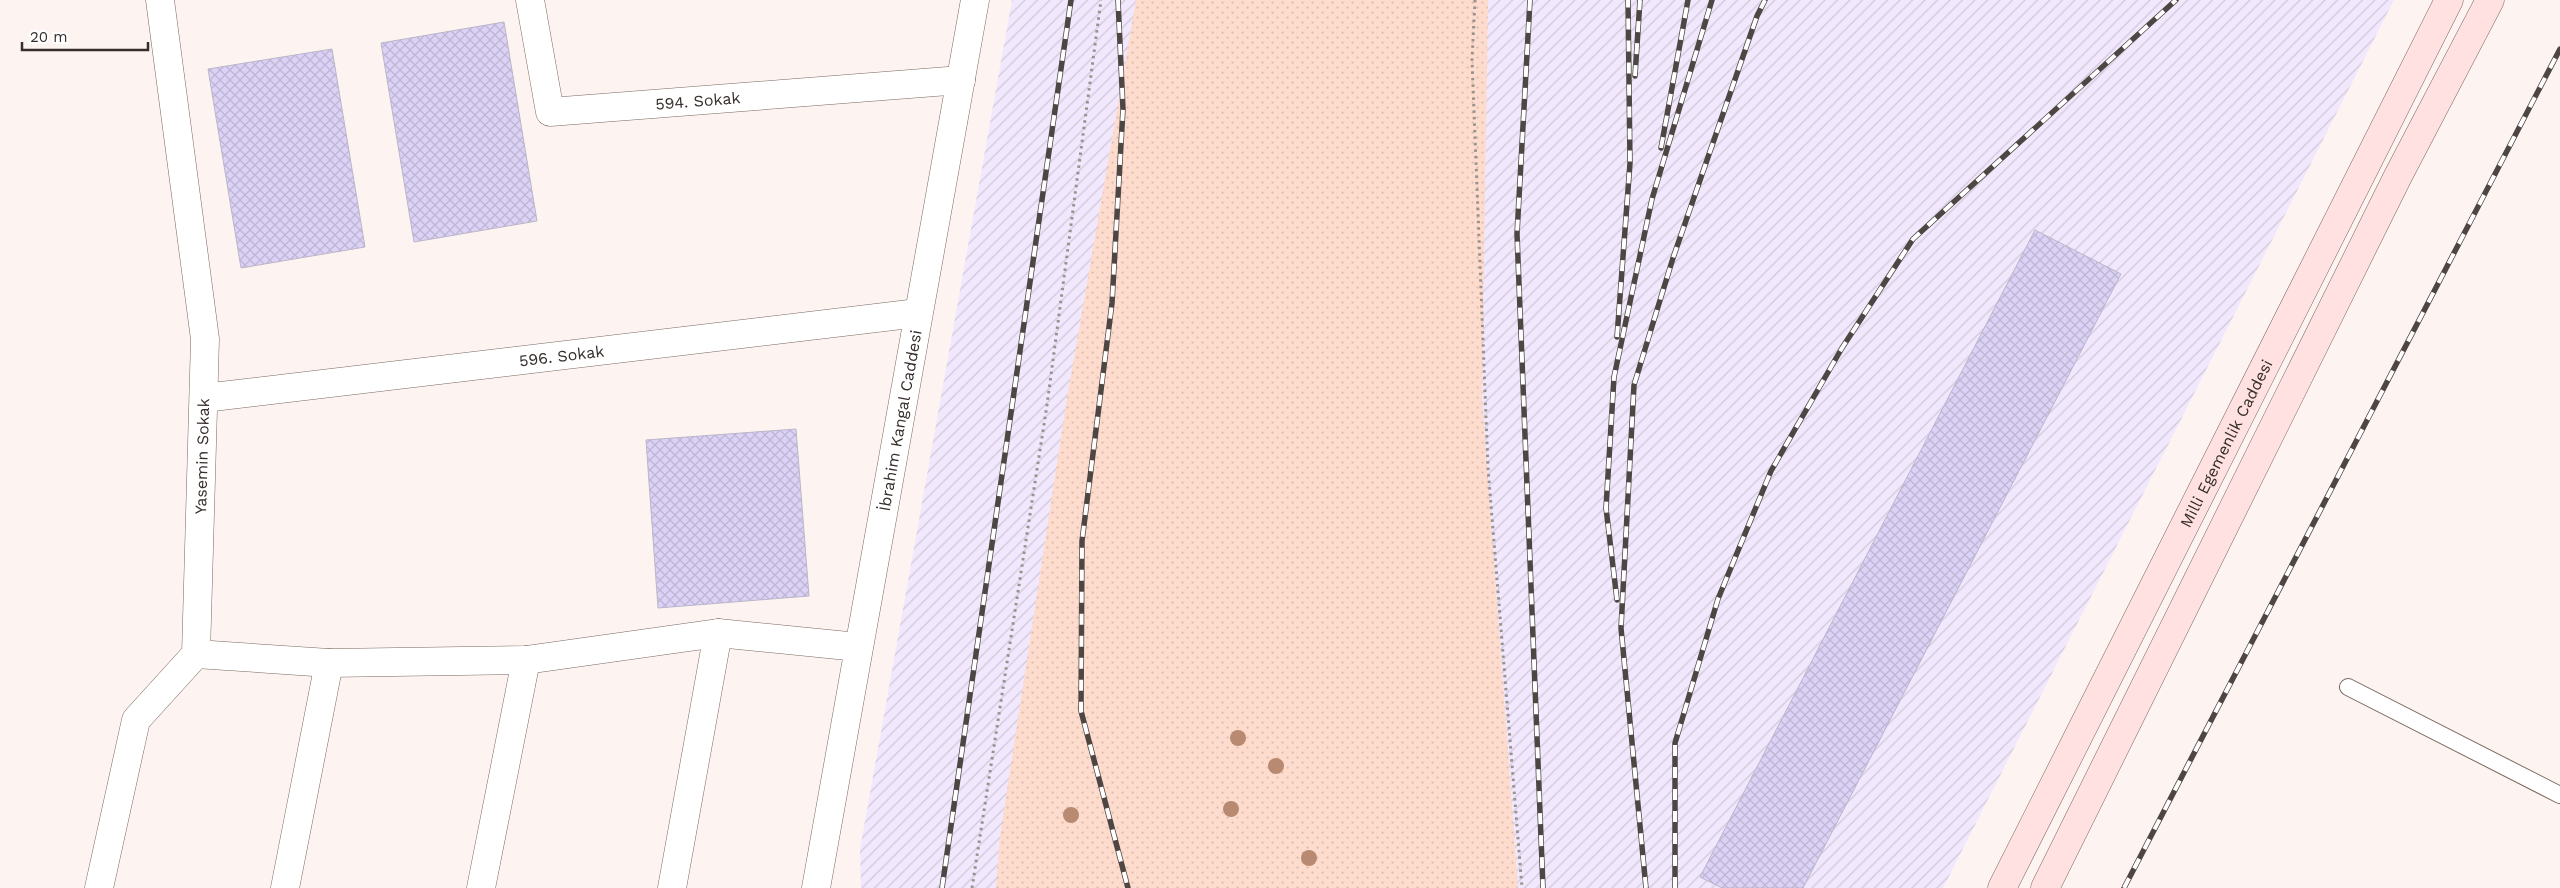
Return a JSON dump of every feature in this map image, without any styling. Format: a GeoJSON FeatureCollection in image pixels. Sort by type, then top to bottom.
{"type":"FeatureCollection","features":[{"type":"Feature","properties":{"kind":"main road","name":"Milli Egemenlik Caddesi"},"geometry":{"type":"LineString","coordinates":[[2002,888],[2449,0]]}},
{"type":"Feature","properties":{"kind":"main road"},"geometry":{"type":"LineString","coordinates":[[2045,888],[2394,185],[2490,0]]}},
{"type":"Feature","properties":{"kind":"street","name":"Yasemin Sokak"},"geometry":{"type":"LineString","coordinates":[[160,0],[205,339],[196,654]]}},
{"type":"Feature","properties":{"kind":"street","name":"594. Sokak"},"geometry":{"type":"LineString","coordinates":[[530,0],[550,112],[961,80]]}},
{"type":"Feature","properties":{"kind":"street","name":"İbrahim Kangal Caddesi"},"geometry":{"type":"LineString","coordinates":[[816,888],[975,0]]}},
{"type":"Feature","properties":{"kind":"street","name":"596. Sokak"},"geometry":{"type":"LineString","coordinates":[[204,398],[918,313]]}},
{"type":"Feature","properties":{"kind":"street"},"geometry":{"type":"LineString","coordinates":[[100,888],[136,720],[196,654],[329,663],[526,660],[718,633],[858,647]]}},
{"type":"Feature","properties":{"kind":"street"},"geometry":{"type":"LineString","coordinates":[[672,888],[718,633]]}},
{"type":"Feature","properties":{"kind":"street"},"geometry":{"type":"LineString","coordinates":[[480,888],[526,660]]}},
{"type":"Feature","properties":{"kind":"street"},"geometry":{"type":"LineString","coordinates":[[285,888],[329,663]]}},
{"type":"Feature","properties":{"kind":"street","name":"İbrahim Kangal Caddesi"},"geometry":{"type":"LineString","coordinates":[[822,888],[823,842]]}},
{"type":"Feature","properties":{"kind":"lane"},"geometry":{"type":"LineString","coordinates":[[2348,687],[2560,795]]}},
{"type":"Feature","properties":{"kind":"path"},"geometry":{"type":"LineString","coordinates":[[972,888],[1047,405],[1101,0]]}},
{"type":"Feature","properties":{"kind":"path"},"geometry":{"type":"LineString","coordinates":[[1475,0],[1472,60],[1488,468],[1522,888]]}},
{"type":"Feature","properties":{"kind":"shaded area"},"geometry":{"type":"Polygon","coordinates":[[[1012,0],[2394,0],[1943,888],[861,888],[860,849],[1012,0]]]}},
{"type":"Feature","properties":{"kind":"shaded area"},"geometry":{"type":"Polygon","coordinates":[[[1136,0],[1488,0],[1482,398],[1518,888],[996,888],[1000,836],[1066,404],[1136,0]]]}},
{"type":"Feature","properties":{"kind":"building"},"geometry":{"type":"Polygon","coordinates":[[[504,22],[537,221],[414,242],[381,43],[504,22]]]}},
{"type":"Feature","properties":{"kind":"building"},"geometry":{"type":"Polygon","coordinates":[[[332,49],[365,247],[241,268],[208,69],[332,49]]]}},
{"type":"Feature","properties":{"kind":"building"},"geometry":{"type":"Polygon","coordinates":[[[2035,230],[2121,274],[1803,888],[1722,888],[1700,877],[2035,230]]]}},
{"type":"Feature","properties":{"kind":"building"},"geometry":{"type":"Polygon","coordinates":[[[796,429],[809,596],[658,608],[646,440],[796,429]]]}},
{"type":"Feature","properties":{"kind":"railway"},"geometry":{"type":"LineString","coordinates":[[942,888],[1071,0]]}},
{"type":"Feature","properties":{"kind":"railway"},"geometry":{"type":"LineString","coordinates":[[1118,0],[1123,109],[1112,303],[1082,541],[1081,711],[1128,888]]}},
{"type":"Feature","properties":{"kind":"railway"},"geometry":{"type":"LineString","coordinates":[[1530,0],[1517,234],[1543,888]]}},
{"type":"Feature","properties":{"kind":"railway"},"geometry":{"type":"LineString","coordinates":[[1617,337],[1630,163],[1628,0]]}},
{"type":"Feature","properties":{"kind":"railway"},"geometry":{"type":"LineString","coordinates":[[1635,76],[1640,0]]}},
{"type":"Feature","properties":{"kind":"railway"},"geometry":{"type":"LineString","coordinates":[[1661,148],[1688,0]]}},
{"type":"Feature","properties":{"kind":"railway"},"geometry":{"type":"LineString","coordinates":[[1617,600],[1606,508],[1614,377],[1652,199],[1712,0]]}},
{"type":"Feature","properties":{"kind":"railway"},"geometry":{"type":"LineString","coordinates":[[1646,888],[1621,628],[1634,385],[1673,258],[1757,16],[1765,0]]}},
{"type":"Feature","properties":{"kind":"railway"},"geometry":{"type":"LineString","coordinates":[[1675,888],[1675,743],[1718,599],[1771,471],[1842,348],[1913,239],[2176,0]]}},
{"type":"Feature","properties":{"kind":"railway"},"geometry":{"type":"LineString","coordinates":[[2124,888],[2560,49]]}}]}
